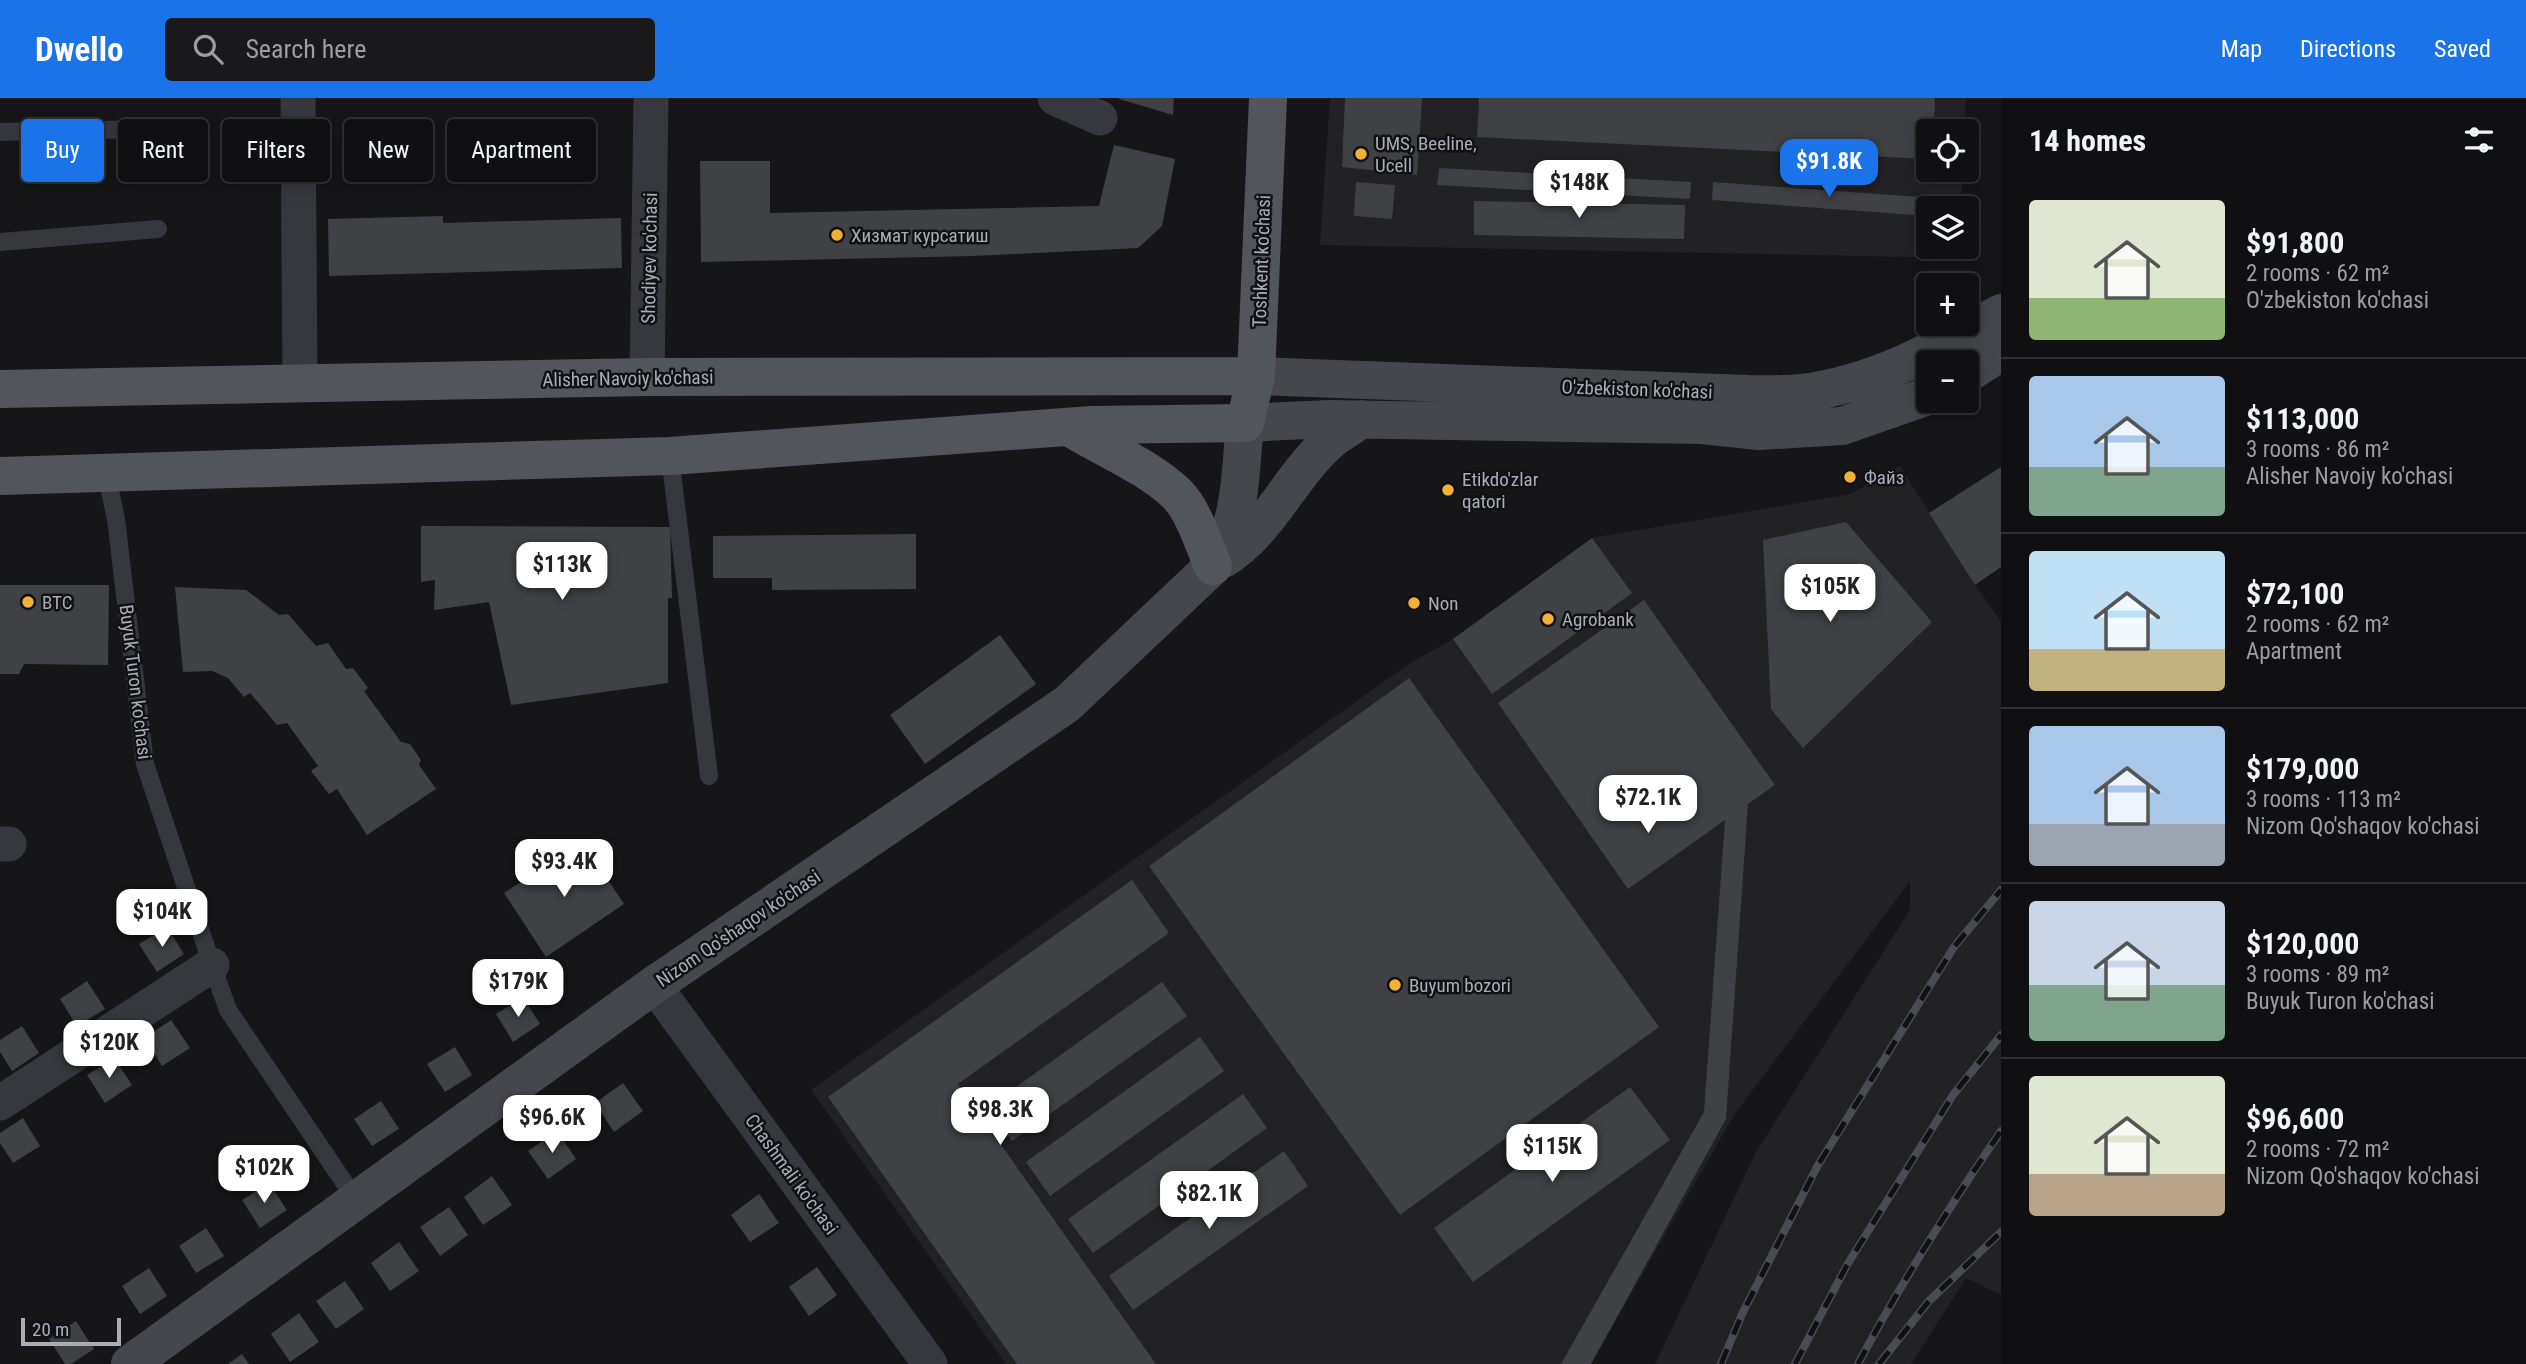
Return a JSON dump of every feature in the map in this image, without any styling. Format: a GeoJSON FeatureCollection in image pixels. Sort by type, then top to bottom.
{"type":"FeatureCollection","features":[{"type":"Feature","properties":{"kind":"main road","name":"Toshkent ko'chasi"},"geometry":{"type":"LineString","coordinates":[[1245,423],[1256,376],[1268,98]]}},
{"type":"Feature","properties":{"kind":"main road","name":"O'zbekiston ko'chasi"},"geometry":{"type":"LineString","coordinates":[[1256,376],[1747,394],[1800,393],[1853,383],[1907,364],[2001,313]]}},
{"type":"Feature","properties":{"kind":"main road"},"geometry":{"type":"LineString","coordinates":[[1979,366],[2001,352]]}},
{"type":"Feature","properties":{"kind":"main road","name":"Alisher Navoiy ko'chasi"},"geometry":{"type":"LineString","coordinates":[[0,389],[647,377],[1256,376]]}},
{"type":"Feature","properties":{"kind":"main road","name":"O'zbekiston ko'chasi"},"geometry":{"type":"LineString","coordinates":[[1245,423],[1362,419],[1702,425],[1759,431],[1842,426],[1916,400]]}},
{"type":"Feature","properties":{"kind":"main road"},"geometry":{"type":"LineString","coordinates":[[1069,427],[1149,473],[1177,494],[1193,520],[1213,566],[1239,550],[1330,441],[1362,419]]}},
{"type":"Feature","properties":{"kind":"main road"},"geometry":{"type":"LineString","coordinates":[[0,476],[670,456],[1092,425],[1245,423]]}},
{"type":"Feature","properties":{"kind":"main road","name":"Nizom Qo'shaqov ko'chasi"},"geometry":{"type":"LineString","coordinates":[[130,1364],[654,985],[1067,704],[1213,566],[1229,538],[1235,518],[1245,423]]}},
{"type":"Feature","properties":{"kind":"street"},"geometry":{"type":"LineString","coordinates":[[298,98],[300,384]]}},
{"type":"Feature","properties":{"kind":"street","name":"Shodiyev ko'chasi"},"geometry":{"type":"LineString","coordinates":[[647,377],[651,98]]}},
{"type":"Feature","properties":{"kind":"street"},"geometry":{"type":"LineString","coordinates":[[1055,98],[1100,118]]}},
{"type":"Feature","properties":{"kind":"street"},"geometry":{"type":"LineString","coordinates":[[0,1103],[212,965]]}},
{"type":"Feature","properties":{"kind":"street","name":"Chashmali ko'chasi"},"geometry":{"type":"LineString","coordinates":[[654,985],[930,1364]]}},
{"type":"Feature","properties":{"kind":"lane"},"geometry":{"type":"LineString","coordinates":[[0,132],[118,130]]}},
{"type":"Feature","properties":{"kind":"lane"},"geometry":{"type":"LineString","coordinates":[[0,242],[158,229]]}},
{"type":"Feature","properties":{"kind":"lane"},"geometry":{"type":"LineString","coordinates":[[670,456],[709,776]]}},
{"type":"Feature","properties":{"kind":"lane","name":"Buyuk Turon ko'chasi"},"geometry":{"type":"LineString","coordinates":[[106,473],[116,519],[145,764],[212,965],[228,1010],[356,1200]]}},
{"type":"Feature","properties":{"kind":"shaded area"},"geometry":{"type":"Polygon","coordinates":[[[1330,98],[1966,98],[1965,119],[1916,119],[1916,182],[1962,182],[1962,196],[1916,196],[1916,257],[1320,245],[1330,98]]]}},
{"type":"Feature","properties":{"kind":"shaded area","name":"Buyum bozori"},"geometry":{"type":"Polygon","coordinates":[[[1900,466],[1975,585],[2001,621],[2001,1295],[1966,1278],[1911,1364],[1655,1364],[1756,1152],[1910,910],[1910,881],[1734,1115],[1591,1364],[1006,1364],[811,1090],[1410,663],[1453,639],[1592,538],[1851,494],[1900,466]]]}},
{"type":"Feature","properties":{"kind":"building"},"geometry":{"type":"Polygon","coordinates":[[[1174,98],[1173,115],[1119,99],[1174,98]]]}},
{"type":"Feature","properties":{"kind":"building"},"geometry":{"type":"Polygon","coordinates":[[[1345,98],[1422,98],[1417,175],[1342,167],[1345,98]]]}},
{"type":"Feature","properties":{"kind":"building"},"geometry":{"type":"Polygon","coordinates":[[[1479,98],[1935,98],[1934,119],[1916,119],[1916,158],[1477,137],[1479,98]]]}},
{"type":"Feature","properties":{"kind":"building"},"geometry":{"type":"Polygon","coordinates":[[[1114,145],[1175,159],[1162,226],[1138,248],[973,256],[701,262],[700,161],[770,161],[770,213],[1099,206],[1114,145]]]}},
{"type":"Feature","properties":{"kind":"building"},"geometry":{"type":"Polygon","coordinates":[[[1439,168],[1691,182],[1690,199],[1437,185],[1439,168]]]}},
{"type":"Feature","properties":{"kind":"building"},"geometry":{"type":"Polygon","coordinates":[[[1356,182],[1395,185],[1392,219],[1354,216],[1356,182]]]}},
{"type":"Feature","properties":{"kind":"building"},"geometry":{"type":"Polygon","coordinates":[[[1713,182],[1916,197],[1916,215],[1712,200],[1713,182]]]}},
{"type":"Feature","properties":{"kind":"building"},"geometry":{"type":"Polygon","coordinates":[[[1474,201],[1685,205],[1684,239],[1474,235],[1474,201]]]}},
{"type":"Feature","properties":{"kind":"building"},"geometry":{"type":"Polygon","coordinates":[[[443,216],[443,223],[621,218],[622,268],[329,276],[328,219],[443,216]]]}},
{"type":"Feature","properties":{"kind":"building"},"geometry":{"type":"Polygon","coordinates":[[[2001,467],[2001,567],[1975,585],[1929,513],[2001,467]]]}},
{"type":"Feature","properties":{"kind":"building"},"geometry":{"type":"Polygon","coordinates":[[[1846,522],[1932,622],[1803,748],[1771,709],[1763,540],[1846,522]]]}},
{"type":"Feature","properties":{"kind":"building"},"geometry":{"type":"Polygon","coordinates":[[[421,526],[670,527],[672,598],[668,598],[668,683],[511,705],[489,602],[434,610],[435,580],[421,582],[421,526]]]}},
{"type":"Feature","properties":{"kind":"building"},"geometry":{"type":"Polygon","coordinates":[[[916,534],[916,589],[772,590],[772,578],[713,578],[713,536],[916,534]]]}},
{"type":"Feature","properties":{"kind":"building","name":"Agrobank"},"geometry":{"type":"Polygon","coordinates":[[[1592,538],[1632,593],[1492,694],[1453,639],[1592,538]]]}},
{"type":"Feature","properties":{"kind":"building"},"geometry":{"type":"Polygon","coordinates":[[[0,585],[109,585],[108,665],[24,664],[19,674],[0,674],[0,585]]]}},
{"type":"Feature","properties":{"kind":"building"},"geometry":{"type":"Polygon","coordinates":[[[175,587],[246,590],[279,615],[288,614],[316,646],[328,643],[346,669],[353,668],[368,688],[364,691],[401,742],[410,744],[421,760],[419,765],[436,789],[367,835],[337,789],[329,794],[311,771],[318,766],[287,723],[277,725],[250,693],[244,697],[228,678],[212,671],[183,672],[175,587]]]}},
{"type":"Feature","properties":{"kind":"building"},"geometry":{"type":"Polygon","coordinates":[[[1644,600],[1775,785],[1748,804],[1726,1119],[1591,1364],[1561,1364],[1704,1112],[1725,820],[1628,889],[1498,703],[1644,600]]]}},
{"type":"Feature","properties":{"kind":"building"},"geometry":{"type":"Polygon","coordinates":[[[1000,635],[1036,684],[925,764],[890,715],[1000,635]]]}},
{"type":"Feature","properties":{"kind":"building"},"geometry":{"type":"Polygon","coordinates":[[[1409,678],[1659,1027],[1400,1215],[1149,866],[1409,678]]]}},
{"type":"Feature","properties":{"kind":"building"},"geometry":{"type":"Polygon","coordinates":[[[583,842],[624,904],[546,957],[504,893],[583,842]]]}},
{"type":"Feature","properties":{"kind":"building"},"geometry":{"type":"Polygon","coordinates":[[[1132,880],[1169,933],[958,1084],[1156,1364],[1017,1364],[828,1097],[1132,880]]]}},
{"type":"Feature","properties":{"kind":"building"},"geometry":{"type":"Polygon","coordinates":[[[167,927],[184,954],[157,972],[139,944],[167,927]]]}},
{"type":"Feature","properties":{"kind":"building"},"geometry":{"type":"Polygon","coordinates":[[[87,981],[105,1009],[77,1026],[60,999],[87,981]]]}},
{"type":"Feature","properties":{"kind":"building"},"geometry":{"type":"Polygon","coordinates":[[[1162,982],[1187,1016],[1012,1141],[988,1107],[1162,982]]]}},
{"type":"Feature","properties":{"kind":"building"},"geometry":{"type":"Polygon","coordinates":[[[523,997],[540,1024],[513,1042],[496,1014],[523,997]]]}},
{"type":"Feature","properties":{"kind":"building"},"geometry":{"type":"Polygon","coordinates":[[[171,1020],[190,1048],[162,1066],[144,1038],[171,1020]]]}},
{"type":"Feature","properties":{"kind":"building"},"geometry":{"type":"Polygon","coordinates":[[[22,1026],[39,1053],[12,1071],[0,1052],[0,1040],[22,1026]]]}},
{"type":"Feature","properties":{"kind":"building"},"geometry":{"type":"Polygon","coordinates":[[[1200,1037],[1224,1071],[1050,1196],[1026,1162],[1200,1037]]]}},
{"type":"Feature","properties":{"kind":"building"},"geometry":{"type":"Polygon","coordinates":[[[455,1047],[472,1075],[445,1092],[427,1064],[455,1047]]]}},
{"type":"Feature","properties":{"kind":"building"},"geometry":{"type":"Polygon","coordinates":[[[114,1058],[132,1085],[105,1103],[87,1075],[114,1058]]]}},
{"type":"Feature","properties":{"kind":"building"},"geometry":{"type":"Polygon","coordinates":[[[623,1083],[643,1111],[614,1132],[595,1103],[623,1083]]]}},
{"type":"Feature","properties":{"kind":"building"},"geometry":{"type":"Polygon","coordinates":[[[1630,1087],[1670,1140],[1473,1282],[1434,1228],[1630,1087]]]}},
{"type":"Feature","properties":{"kind":"building"},"geometry":{"type":"Polygon","coordinates":[[[1243,1094],[1267,1128],[1093,1253],[1068,1219],[1243,1094]]]}},
{"type":"Feature","properties":{"kind":"building"},"geometry":{"type":"Polygon","coordinates":[[[381,1101],[399,1129],[372,1146],[354,1119],[381,1101]]]}},
{"type":"Feature","properties":{"kind":"building"},"geometry":{"type":"Polygon","coordinates":[[[23,1118],[40,1146],[13,1163],[0,1143],[0,1133],[23,1118]]]}},
{"type":"Feature","properties":{"kind":"building"},"geometry":{"type":"Polygon","coordinates":[[[557,1131],[576,1159],[548,1179],[528,1151],[557,1131]]]}},
{"type":"Feature","properties":{"kind":"building"},"geometry":{"type":"Polygon","coordinates":[[[1284,1151],[1308,1186],[1133,1310],[1109,1276],[1284,1151]]]}},
{"type":"Feature","properties":{"kind":"building"},"geometry":{"type":"Polygon","coordinates":[[[492,1176],[512,1205],[483,1225],[464,1197],[492,1176]]]}},
{"type":"Feature","properties":{"kind":"building"},"geometry":{"type":"Polygon","coordinates":[[[269,1183],[287,1210],[260,1228],[242,1200],[269,1183]]]}},
{"type":"Feature","properties":{"kind":"building"},"geometry":{"type":"Polygon","coordinates":[[[759,1194],[779,1223],[750,1242],[731,1215],[759,1194]]]}},
{"type":"Feature","properties":{"kind":"building"},"geometry":{"type":"Polygon","coordinates":[[[449,1207],[468,1235],[440,1256],[420,1227],[449,1207]]]}},
{"type":"Feature","properties":{"kind":"building"},"geometry":{"type":"Polygon","coordinates":[[[206,1228],[224,1256],[196,1273],[179,1246],[206,1228]]]}},
{"type":"Feature","properties":{"kind":"building"},"geometry":{"type":"Polygon","coordinates":[[[399,1242],[419,1271],[390,1291],[371,1263],[399,1242]]]}},
{"type":"Feature","properties":{"kind":"building"},"geometry":{"type":"Polygon","coordinates":[[[817,1267],[837,1295],[809,1316],[789,1287],[817,1267]]]}},
{"type":"Feature","properties":{"kind":"building"},"geometry":{"type":"Polygon","coordinates":[[[149,1268],[167,1296],[140,1314],[122,1286],[149,1268]]]}},
{"type":"Feature","properties":{"kind":"building"},"geometry":{"type":"Polygon","coordinates":[[[345,1281],[364,1309],[336,1329],[316,1301],[345,1281]]]}},
{"type":"Feature","properties":{"kind":"building"},"geometry":{"type":"Polygon","coordinates":[[[299,1313],[319,1342],[290,1362],[271,1334],[299,1313]]]}},
{"type":"Feature","properties":{"kind":"building"},"geometry":{"type":"Polygon","coordinates":[[[76,1321],[94,1349],[71,1364],[65,1364],[49,1339],[76,1321]]]}},
{"type":"Feature","properties":{"kind":"building"},"geometry":{"type":"Polygon","coordinates":[[[242,1354],[249,1364],[228,1364],[242,1354]]]}},
{"type":"Feature","properties":{"kind":"railway"},"geometry":{"type":"LineString","coordinates":[[1721,1364],[1743,1312],[1818,1165],[1954,947],[2001,890]]}},
{"type":"Feature","properties":{"kind":"railway"},"geometry":{"type":"LineString","coordinates":[[1795,1364],[1847,1265],[1953,1095],[2001,1035]]}},
{"type":"Feature","properties":{"kind":"railway"},"geometry":{"type":"LineString","coordinates":[[1858,1364],[1926,1246],[2001,1131]]}},
{"type":"Feature","properties":{"kind":"railway"},"geometry":{"type":"LineString","coordinates":[[1879,1364],[1929,1301],[2001,1232]]}},
{"type":"Feature","properties":{"kind":"place","name":"UMS, Beeline, Ucell"},"geometry":{"type":"Point","coordinates":[1361,154]}},
{"type":"Feature","properties":{"kind":"place","name":"Хизмат курсатиш"},"geometry":{"type":"Point","coordinates":[837,235]}},
{"type":"Feature","properties":{"kind":"place","name":"Файз"},"geometry":{"type":"Point","coordinates":[1850,477]}},
{"type":"Feature","properties":{"kind":"place","name":"Etikdo'zlar qatori"},"geometry":{"type":"Point","coordinates":[1448,490]}},
{"type":"Feature","properties":{"kind":"place","name":"BTC"},"geometry":{"type":"Point","coordinates":[28,602]}},
{"type":"Feature","properties":{"kind":"place","name":"Non"},"geometry":{"type":"Point","coordinates":[1414,603]}},
{"type":"Feature","properties":{"kind":"place","name":"Agrobank"},"geometry":{"type":"Point","coordinates":[1548,619]}},
{"type":"Feature","properties":{"kind":"place","name":"Buyum bozori"},"geometry":{"type":"Point","coordinates":[1395,985]}}]}
